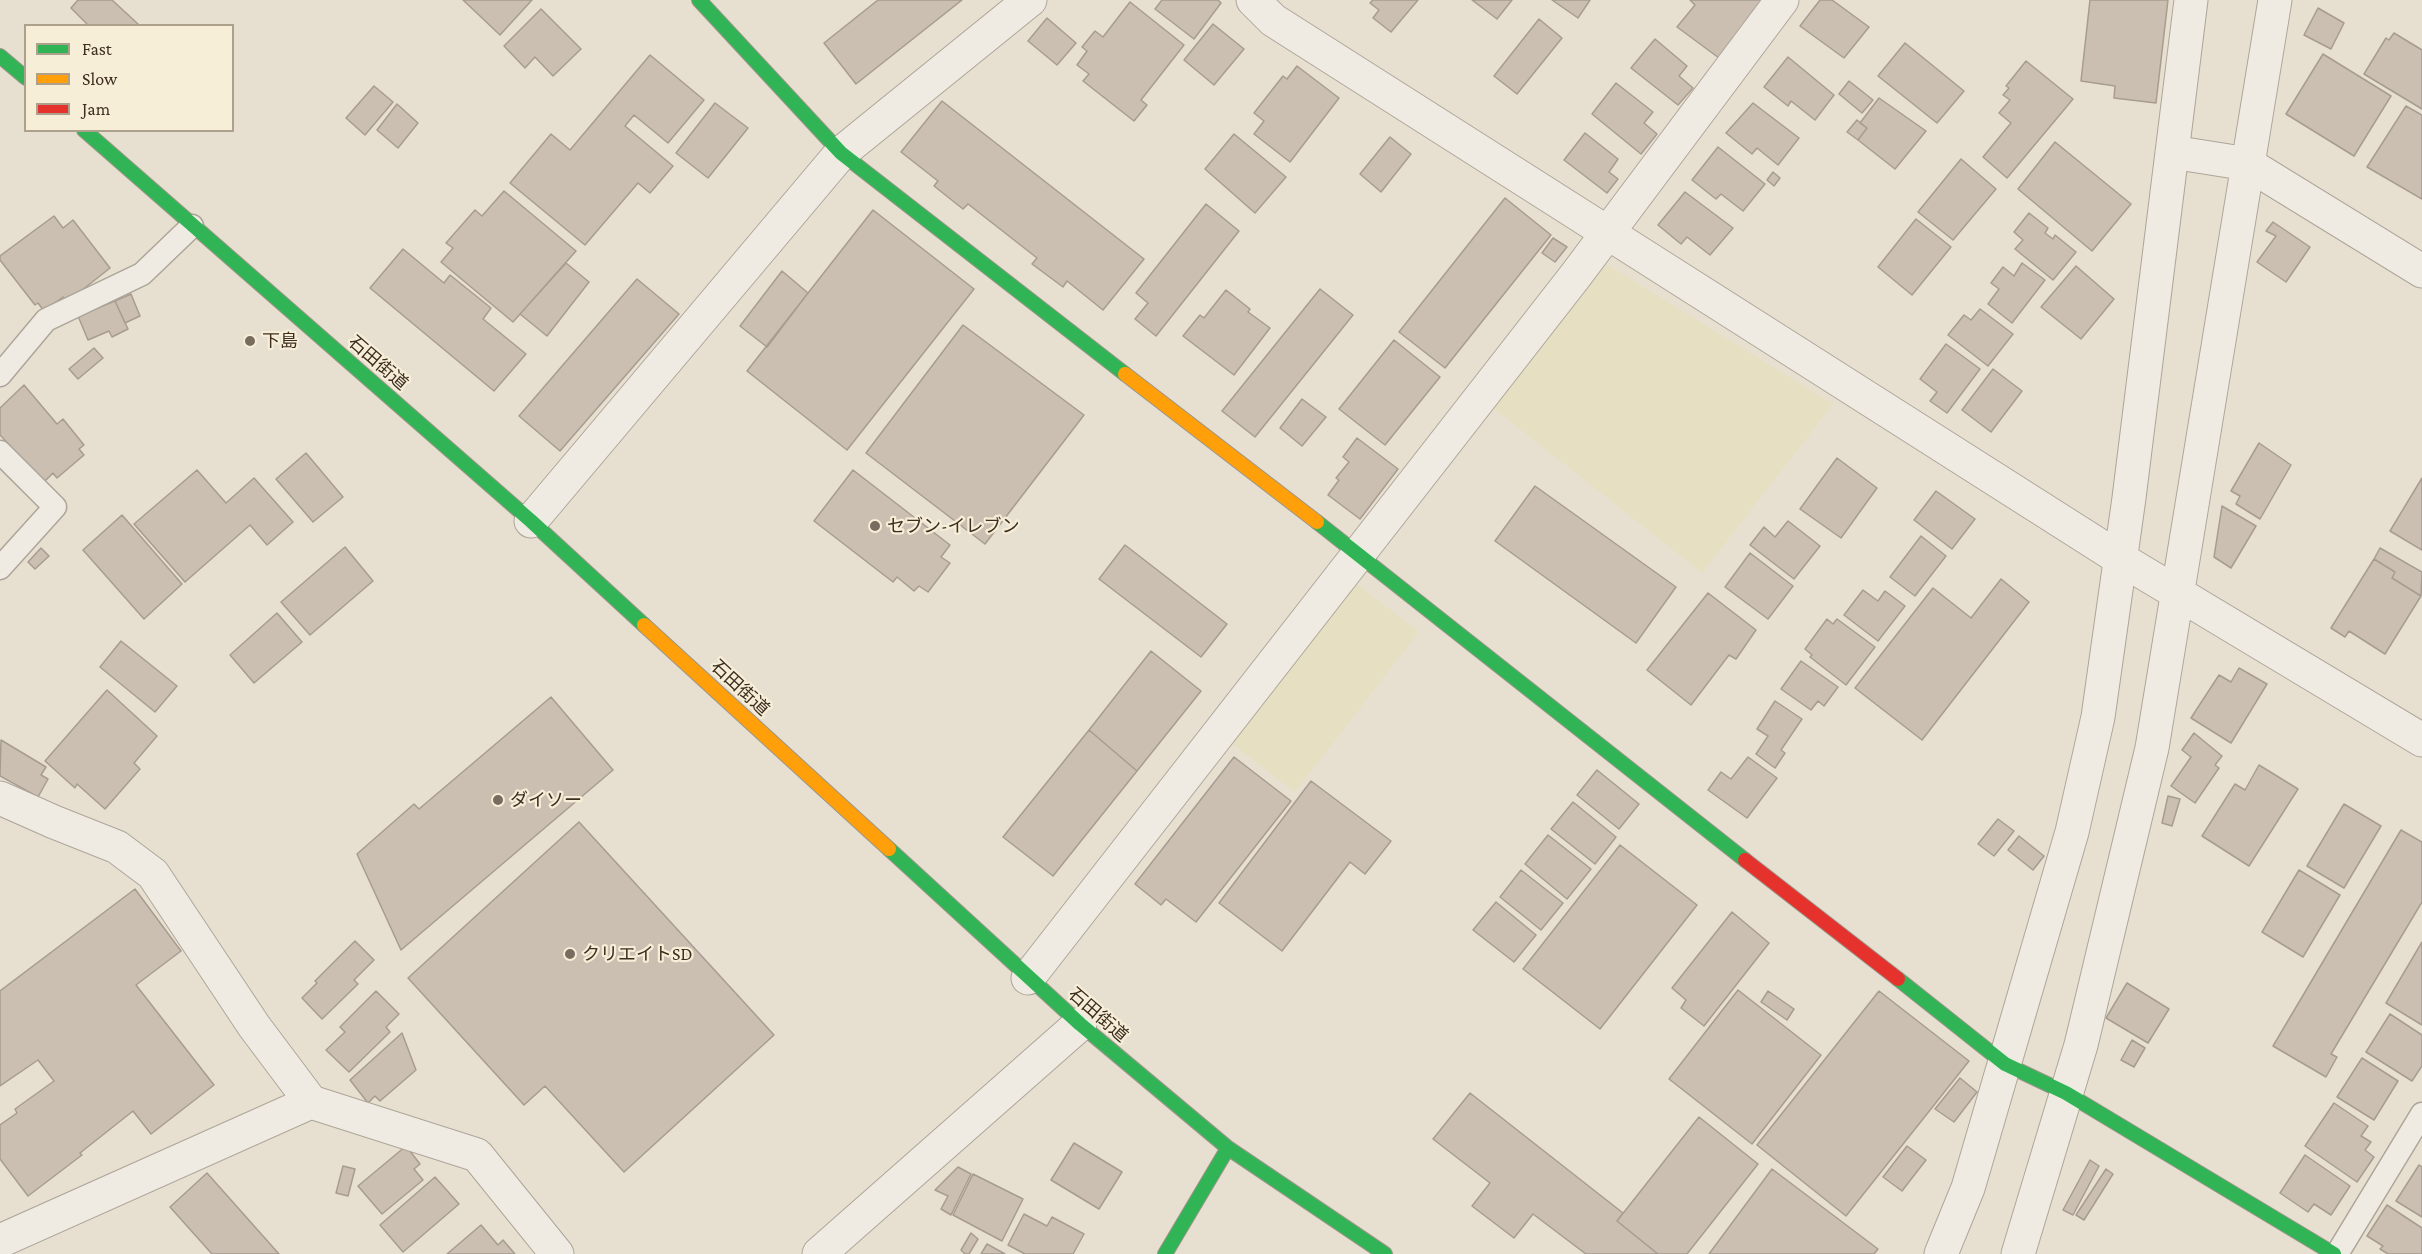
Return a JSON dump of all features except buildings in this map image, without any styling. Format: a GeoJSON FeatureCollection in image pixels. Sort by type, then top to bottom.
{"type":"FeatureCollection","features":[{"type":"Feature","properties":{"kind":"street"},"geometry":{"type":"LineString","coordinates":[[699,0],[841,153],[1359,555],[2005,1064],[2066,1093],[2335,1254]]}},
{"type":"Feature","properties":{"kind":"street"},"geometry":{"type":"LineString","coordinates":[[531,521],[841,153],[1030,0]]}},
{"type":"Feature","properties":{"kind":"street"},"geometry":{"type":"LineString","coordinates":[[1253,0],[1273,20],[2119,558],[2422,740]]}},
{"type":"Feature","properties":{"kind":"street"},"geometry":{"type":"LineString","coordinates":[[1028,978],[1576,275],[1782,0]]}},
{"type":"Feature","properties":{"kind":"street"},"geometry":{"type":"LineString","coordinates":[[1941,1254],[1968,1188],[2005,1064],[2072,832],[2098,717],[2129,498],[2191,0]]}},
{"type":"Feature","properties":{"kind":"street"},"geometry":{"type":"LineString","coordinates":[[2018,1254],[2081,1045],[2152,748],[2275,0]]}},
{"type":"Feature","properties":{"kind":"street"},"geometry":{"type":"LineString","coordinates":[[0,56],[24,76]]}},
{"type":"Feature","properties":{"kind":"street","name":"石田街道"},"geometry":{"type":"LineString","coordinates":[[86,132],[531,521],[1080,1024],[1228,1148],[1385,1254]]}},
{"type":"Feature","properties":{"kind":"street"},"geometry":{"type":"LineString","coordinates":[[2172,152],[2248,164],[2422,271]]}},
{"type":"Feature","properties":{"kind":"street"},"geometry":{"type":"LineString","coordinates":[[0,798],[117,847],[153,874],[254,1026],[311,1102],[477,1155],[557,1254]]}},
{"type":"Feature","properties":{"kind":"street"},"geometry":{"type":"LineString","coordinates":[[819,1254],[1080,1024]]}},
{"type":"Feature","properties":{"kind":"street"},"geometry":{"type":"LineString","coordinates":[[0,1241],[311,1102]]}},
{"type":"Feature","properties":{"kind":"street"},"geometry":{"type":"LineString","coordinates":[[1166,1254],[1228,1148]]}},
{"type":"Feature","properties":{"kind":"lane"},"geometry":{"type":"LineString","coordinates":[[0,375],[46,320],[142,274],[192,226]]}},
{"type":"Feature","properties":{"kind":"lane"},"geometry":{"type":"LineString","coordinates":[[0,452],[55,507],[0,567]]}},
{"type":"Feature","properties":{"kind":"lane"},"geometry":{"type":"LineString","coordinates":[[2335,1254],[2422,1114]]}},
{"type":"Feature","properties":{"kind":"shaded area"},"geometry":{"type":"Polygon","coordinates":[[[1603,262],[1833,404],[1702,573],[1492,407],[1603,262]]]}},
{"type":"Feature","properties":{"kind":"shaded area"},"geometry":{"type":"Polygon","coordinates":[[[1353,581],[1419,632],[1295,792],[1228,741],[1353,581]]]}},
{"type":"Feature","properties":{"kind":"traffic: fast"},"geometry":{"type":"LineString","coordinates":[[699,0],[841,153],[1125,374]]}},
{"type":"Feature","properties":{"kind":"traffic: fast"},"geometry":{"type":"LineString","coordinates":[[0,56],[24,76]]}},
{"type":"Feature","properties":{"kind":"traffic: fast"},"geometry":{"type":"LineString","coordinates":[[86,132],[531,521],[644,625]]}},
{"type":"Feature","properties":{"kind":"traffic: fast"},"geometry":{"type":"LineString","coordinates":[[1317,522],[1745,860]]}},
{"type":"Feature","properties":{"kind":"traffic: fast"},"geometry":{"type":"LineString","coordinates":[[889,849],[1080,1024],[1228,1148],[1385,1254]]}},
{"type":"Feature","properties":{"kind":"traffic: fast"},"geometry":{"type":"LineString","coordinates":[[1898,979],[2005,1064],[2066,1093],[2334,1254]]}},
{"type":"Feature","properties":{"kind":"traffic: fast"},"geometry":{"type":"LineString","coordinates":[[1165,1254],[1228,1148]]}},
{"type":"Feature","properties":{"kind":"traffic: slow"},"geometry":{"type":"LineString","coordinates":[[1125,374],[1317,522]]}},
{"type":"Feature","properties":{"kind":"traffic: slow"},"geometry":{"type":"LineString","coordinates":[[644,625],[889,849]]}},
{"type":"Feature","properties":{"kind":"traffic: jam"},"geometry":{"type":"LineString","coordinates":[[1745,860],[1898,979]]}},
{"type":"Feature","properties":{"kind":"place","name":"下島"},"geometry":{"type":"Point","coordinates":[250,341]}},
{"type":"Feature","properties":{"kind":"place","name":"セブン-イレブン"},"geometry":{"type":"Point","coordinates":[875,526]}},
{"type":"Feature","properties":{"kind":"place","name":"ダイソー"},"geometry":{"type":"Point","coordinates":[498,800]}},
{"type":"Feature","properties":{"kind":"place","name":"クリエイトSD"},"geometry":{"type":"Point","coordinates":[570,954]}}]}
